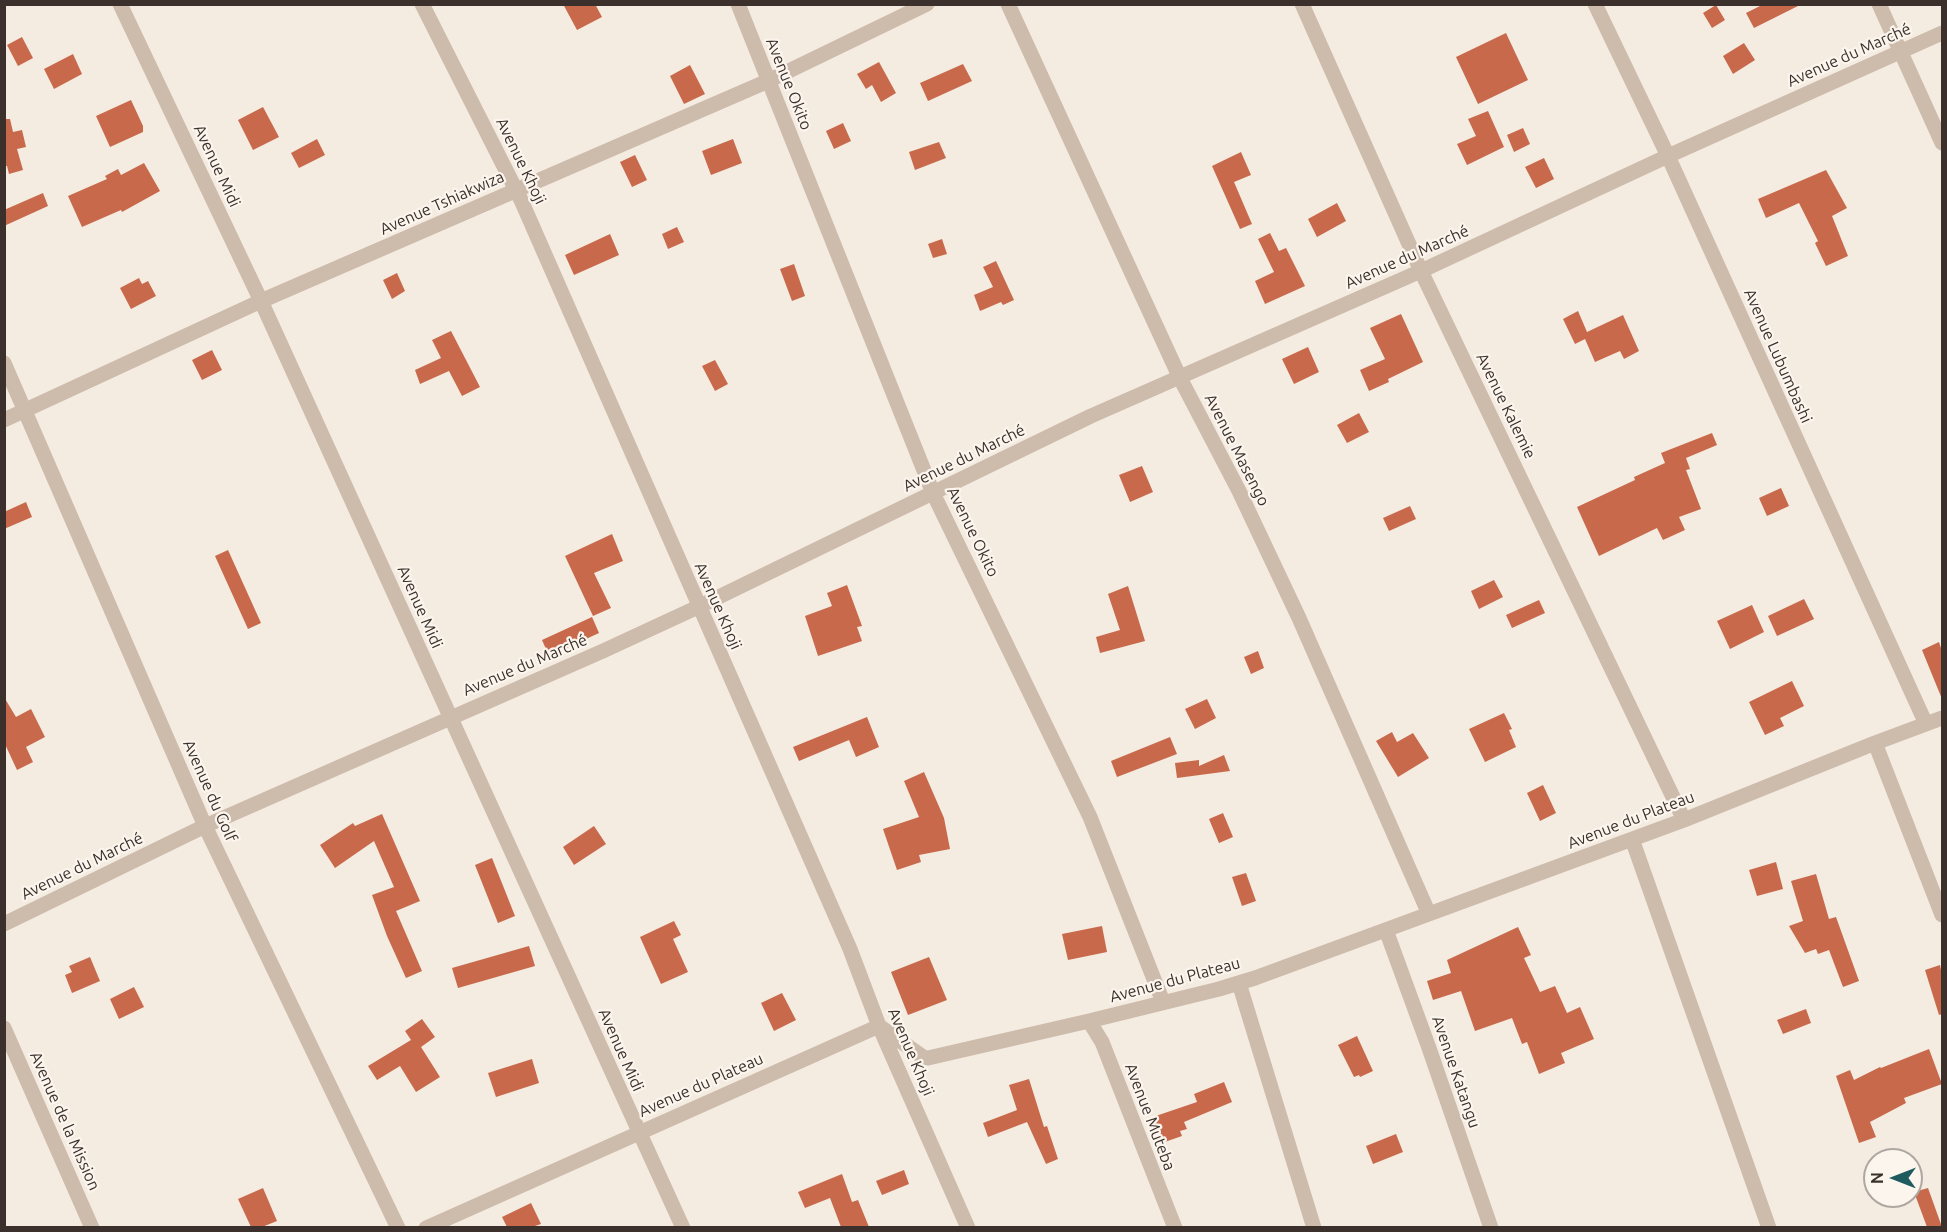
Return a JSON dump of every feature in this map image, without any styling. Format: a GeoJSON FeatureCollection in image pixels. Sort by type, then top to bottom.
{"type":"FeatureCollection","features":[{"type":"Feature","properties":{"kind":"street","name":"Avenue Midi"},"geometry":{"type":"LineString","coordinates":[[120,4],[261,301],[683,1227]]}},
{"type":"Feature","properties":{"kind":"street","name":"Avenue Khoji"},"geometry":{"type":"LineString","coordinates":[[422,4],[516,189],[850,949],[879,1026],[968,1227]]}},
{"type":"Feature","properties":{"kind":"street","name":"Avenue Okito"},"geometry":{"type":"LineString","coordinates":[[738,4],[933,493],[1090,817],[1163,1002]]}},
{"type":"Feature","properties":{"kind":"street","name":"Avenue Tshiakwiza"},"geometry":{"type":"LineString","coordinates":[[4,420],[261,301],[768,81],[927,4]]}},
{"type":"Feature","properties":{"kind":"street","name":"Avenue Masengo"},"geometry":{"type":"LineString","coordinates":[[1008,4],[1180,378],[1243,498],[1429,914]]}},
{"type":"Feature","properties":{"kind":"street","name":"Avenue Kalemie"},"geometry":{"type":"LineString","coordinates":[[1302,4],[1421,271],[1684,820]]}},
{"type":"Feature","properties":{"kind":"street","name":"Avenue Lubumbashi"},"geometry":{"type":"LineString","coordinates":[[1595,4],[1668,156],[1926,724]]}},
{"type":"Feature","properties":{"kind":"street"},"geometry":{"type":"LineString","coordinates":[[1879,4],[1942,143]]}},
{"type":"Feature","properties":{"kind":"street","name":"Avenue du Marché"},"geometry":{"type":"LineString","coordinates":[[4,924],[205,826],[698,607],[1091,416],[1421,271],[1668,156],[1942,33]]}},
{"type":"Feature","properties":{"kind":"street","name":"Avenue du Golf"},"geometry":{"type":"LineString","coordinates":[[4,363],[205,826],[398,1227]]}},
{"type":"Feature","properties":{"kind":"street","name":"Avenue du Plateau"},"geometry":{"type":"LineString","coordinates":[[426,1227],[879,1026],[923,1057],[928,1058],[1239,983],[1684,820],[1875,742],[1942,718]]}},
{"type":"Feature","properties":{"kind":"street"},"geometry":{"type":"LineString","coordinates":[[1875,742],[1942,915]]}},
{"type":"Feature","properties":{"kind":"street"},"geometry":{"type":"LineString","coordinates":[[1632,839],[1769,1227]]}},
{"type":"Feature","properties":{"kind":"street","name":"Avenue Katangu"},"geometry":{"type":"LineString","coordinates":[[1386,930],[1430,1048],[1491,1227]]}},
{"type":"Feature","properties":{"kind":"street"},"geometry":{"type":"LineString","coordinates":[[1239,983],[1314,1227]]}},
{"type":"Feature","properties":{"kind":"street","name":"Avenue Muteba"},"geometry":{"type":"LineString","coordinates":[[1089,1021],[1102,1042],[1175,1227]]}},
{"type":"Feature","properties":{"kind":"street","name":"Avenue de la Mission"},"geometry":{"type":"LineString","coordinates":[[4,1028],[92,1227]]}},
{"type":"Feature","properties":{"kind":"building"},"geometry":{"type":"Polygon","coordinates":[[[563,4],[595,4],[602,17],[577,30],[563,4]]]}},
{"type":"Feature","properties":{"kind":"building"},"geometry":{"type":"Polygon","coordinates":[[[1764,4],[1802,4],[1754,28],[1746,13],[1764,4]]]}},
{"type":"Feature","properties":{"kind":"building"},"geometry":{"type":"Polygon","coordinates":[[[1716,5],[1725,20],[1712,28],[1703,13],[1716,5]]]}},
{"type":"Feature","properties":{"kind":"building"},"geometry":{"type":"Polygon","coordinates":[[[1506,33],[1528,80],[1478,104],[1456,57],[1506,33]]]}},
{"type":"Feature","properties":{"kind":"building"},"geometry":{"type":"Polygon","coordinates":[[[22,37],[33,58],[18,66],[7,45],[22,37]]]}},
{"type":"Feature","properties":{"kind":"building"},"geometry":{"type":"Polygon","coordinates":[[[1744,43],[1755,60],[1733,74],[1723,56],[1744,43]]]}},
{"type":"Feature","properties":{"kind":"building"},"geometry":{"type":"Polygon","coordinates":[[[73,54],[82,74],[54,89],[44,69],[73,54]]]}},
{"type":"Feature","properties":{"kind":"building"},"geometry":{"type":"Polygon","coordinates":[[[879,62],[896,93],[881,102],[872,85],[866,89],[857,74],[879,62]]]}},
{"type":"Feature","properties":{"kind":"building"},"geometry":{"type":"Polygon","coordinates":[[[963,64],[972,81],[928,101],[920,83],[963,64]]]}},
{"type":"Feature","properties":{"kind":"building"},"geometry":{"type":"Polygon","coordinates":[[[690,65],[705,94],[684,104],[670,76],[690,65]]]}},
{"type":"Feature","properties":{"kind":"building"},"geometry":{"type":"Polygon","coordinates":[[[131,100],[143,126],[143,132],[110,147],[96,116],[131,100]]]}},
{"type":"Feature","properties":{"kind":"building"},"geometry":{"type":"Polygon","coordinates":[[[263,107],[279,137],[253,150],[238,120],[263,107]]]}},
{"type":"Feature","properties":{"kind":"building"},"geometry":{"type":"Polygon","coordinates":[[[1488,111],[1504,147],[1467,165],[1457,144],[1476,136],[1468,119],[1488,111]]]}},
{"type":"Feature","properties":{"kind":"building"},"geometry":{"type":"Polygon","coordinates":[[[4,119],[10,119],[13,132],[22,130],[26,147],[17,149],[23,170],[9,174],[7,166],[4,166],[4,119]]]}},
{"type":"Feature","properties":{"kind":"building"},"geometry":{"type":"Polygon","coordinates":[[[843,123],[851,141],[834,149],[826,131],[843,123]]]}},
{"type":"Feature","properties":{"kind":"building"},"geometry":{"type":"Polygon","coordinates":[[[1523,128],[1530,144],[1514,152],[1507,135],[1523,128]]]}},
{"type":"Feature","properties":{"kind":"building"},"geometry":{"type":"Polygon","coordinates":[[[317,139],[325,155],[299,168],[291,153],[317,139]]]}},
{"type":"Feature","properties":{"kind":"building"},"geometry":{"type":"Polygon","coordinates":[[[733,139],[742,163],[711,175],[702,151],[733,139]]]}},
{"type":"Feature","properties":{"kind":"building"},"geometry":{"type":"Polygon","coordinates":[[[939,142],[946,158],[915,170],[909,152],[939,142]]]}},
{"type":"Feature","properties":{"kind":"building"},"geometry":{"type":"Polygon","coordinates":[[[1241,152],[1251,175],[1234,182],[1252,224],[1240,229],[1212,166],[1241,152]]]}},
{"type":"Feature","properties":{"kind":"building"},"geometry":{"type":"Polygon","coordinates":[[[635,155],[647,180],[632,187],[620,162],[635,155]]]}},
{"type":"Feature","properties":{"kind":"building"},"geometry":{"type":"Polygon","coordinates":[[[1544,158],[1554,179],[1536,188],[1525,167],[1544,158]]]}},
{"type":"Feature","properties":{"kind":"building"},"geometry":{"type":"Polygon","coordinates":[[[144,163],[160,191],[122,212],[121,210],[82,227],[68,196],[107,179],[105,176],[118,169],[121,175],[144,163]]]}},
{"type":"Feature","properties":{"kind":"building"},"geometry":{"type":"Polygon","coordinates":[[[1826,170],[1847,208],[1832,216],[1848,256],[1826,266],[1815,243],[1818,241],[1799,203],[1766,218],[1758,199],[1826,170]]]}},
{"type":"Feature","properties":{"kind":"building"},"geometry":{"type":"Polygon","coordinates":[[[43,193],[48,206],[4,226],[4,210],[43,193]]]}},
{"type":"Feature","properties":{"kind":"building"},"geometry":{"type":"Polygon","coordinates":[[[1337,203],[1346,221],[1317,237],[1308,219],[1337,203]]]}},
{"type":"Feature","properties":{"kind":"building"},"geometry":{"type":"Polygon","coordinates":[[[677,227],[684,242],[668,249],[662,234],[677,227]]]}},
{"type":"Feature","properties":{"kind":"building"},"geometry":{"type":"Polygon","coordinates":[[[1270,233],[1279,251],[1286,248],[1305,286],[1265,304],[1255,281],[1274,272],[1258,239],[1270,233]]]}},
{"type":"Feature","properties":{"kind":"building"},"geometry":{"type":"Polygon","coordinates":[[[610,234],[619,255],[574,275],[565,255],[610,234]]]}},
{"type":"Feature","properties":{"kind":"building"},"geometry":{"type":"Polygon","coordinates":[[[942,239],[947,254],[933,258],[928,244],[942,239]]]}},
{"type":"Feature","properties":{"kind":"building"},"geometry":{"type":"Polygon","coordinates":[[[996,261],[1014,300],[1003,305],[1001,302],[980,311],[974,295],[993,287],[983,267],[996,261]]]}},
{"type":"Feature","properties":{"kind":"building"},"geometry":{"type":"Polygon","coordinates":[[[794,264],[805,296],[792,301],[780,269],[794,264]]]}},
{"type":"Feature","properties":{"kind":"building"},"geometry":{"type":"Polygon","coordinates":[[[397,273],[405,291],[392,299],[383,280],[397,273]]]}},
{"type":"Feature","properties":{"kind":"building"},"geometry":{"type":"Polygon","coordinates":[[[139,278],[142,284],[148,281],[156,296],[131,309],[120,288],[139,278]]]}},
{"type":"Feature","properties":{"kind":"building"},"geometry":{"type":"Polygon","coordinates":[[[1578,311],[1587,332],[1623,315],[1639,351],[1624,359],[1620,351],[1595,362],[1585,339],[1575,344],[1563,319],[1578,311]]]}},
{"type":"Feature","properties":{"kind":"building"},"geometry":{"type":"Polygon","coordinates":[[[1401,314],[1423,362],[1369,391],[1360,370],[1385,359],[1370,328],[1401,314]]]}},
{"type":"Feature","properties":{"kind":"building"},"geometry":{"type":"Polygon","coordinates":[[[451,331],[480,387],[462,396],[449,371],[420,384],[415,370],[441,358],[432,340],[451,331]]]}},
{"type":"Feature","properties":{"kind":"building"},"geometry":{"type":"Polygon","coordinates":[[[1308,347],[1319,372],[1294,384],[1282,359],[1308,347]]]}},
{"type":"Feature","properties":{"kind":"building"},"geometry":{"type":"Polygon","coordinates":[[[212,350],[222,370],[202,380],[192,360],[212,350]]]}},
{"type":"Feature","properties":{"kind":"building"},"geometry":{"type":"Polygon","coordinates":[[[715,360],[728,384],[715,391],[702,366],[715,360]]]}},
{"type":"Feature","properties":{"kind":"building"},"geometry":{"type":"Polygon","coordinates":[[[1359,413],[1369,432],[1347,443],[1337,425],[1359,413]]]}},
{"type":"Feature","properties":{"kind":"building"},"geometry":{"type":"Polygon","coordinates":[[[1712,433],[1717,445],[1686,458],[1690,469],[1686,470],[1701,509],[1679,517],[1685,530],[1663,540],[1657,528],[1599,556],[1577,507],[1665,463],[1661,453],[1712,433]]]}},
{"type":"Feature","properties":{"kind":"building"},"geometry":{"type":"Polygon","coordinates":[[[1142,466],[1153,492],[1130,502],[1119,475],[1142,466]]]}},
{"type":"Feature","properties":{"kind":"building"},"geometry":{"type":"Polygon","coordinates":[[[1781,488],[1789,506],[1767,516],[1759,498],[1781,488]]]}},
{"type":"Feature","properties":{"kind":"building"},"geometry":{"type":"Polygon","coordinates":[[[26,502],[32,517],[4,529],[4,512],[26,502]]]}},
{"type":"Feature","properties":{"kind":"building"},"geometry":{"type":"Polygon","coordinates":[[[1410,506],[1416,519],[1389,531],[1383,518],[1410,506]]]}},
{"type":"Feature","properties":{"kind":"building"},"geometry":{"type":"Polygon","coordinates":[[[612,534],[623,561],[594,573],[611,608],[593,616],[565,556],[612,534]]]}},
{"type":"Feature","properties":{"kind":"building"},"geometry":{"type":"Polygon","coordinates":[[[228,550],[261,623],[248,629],[215,556],[228,550]]]}},
{"type":"Feature","properties":{"kind":"building"},"geometry":{"type":"Polygon","coordinates":[[[1494,580],[1503,597],[1479,609],[1471,591],[1494,580]]]}},
{"type":"Feature","properties":{"kind":"building"},"geometry":{"type":"Polygon","coordinates":[[[847,585],[862,626],[857,627],[862,641],[818,656],[805,616],[832,606],[827,593],[847,585]]]}},
{"type":"Feature","properties":{"kind":"building"},"geometry":{"type":"Polygon","coordinates":[[[1128,586],[1145,641],[1100,653],[1096,637],[1120,630],[1108,594],[1128,586]]]}},
{"type":"Feature","properties":{"kind":"building"},"geometry":{"type":"Polygon","coordinates":[[[1804,599],[1814,619],[1777,636],[1768,616],[1804,599]]]}},
{"type":"Feature","properties":{"kind":"building"},"geometry":{"type":"Polygon","coordinates":[[[1539,600],[1545,613],[1512,628],[1506,615],[1539,600]]]}},
{"type":"Feature","properties":{"kind":"building"},"geometry":{"type":"Polygon","coordinates":[[[1752,605],[1764,632],[1730,649],[1717,621],[1752,605]]]}},
{"type":"Feature","properties":{"kind":"building"},"geometry":{"type":"Polygon","coordinates":[[[592,617],[599,633],[549,656],[542,640],[592,617]]]}},
{"type":"Feature","properties":{"kind":"building"},"geometry":{"type":"Polygon","coordinates":[[[1939,642],[1942,651],[1942,699],[1922,650],[1939,642]]]}},
{"type":"Feature","properties":{"kind":"building"},"geometry":{"type":"Polygon","coordinates":[[[1258,651],[1264,668],[1251,674],[1244,657],[1258,651]]]}},
{"type":"Feature","properties":{"kind":"building"},"geometry":{"type":"Polygon","coordinates":[[[1792,681],[1804,706],[1780,718],[1784,726],[1765,735],[1749,702],[1792,681]]]}},
{"type":"Feature","properties":{"kind":"building"},"geometry":{"type":"Polygon","coordinates":[[[4,697],[16,717],[31,709],[45,737],[26,747],[33,762],[17,770],[4,742],[4,697]]]}},
{"type":"Feature","properties":{"kind":"building"},"geometry":{"type":"Polygon","coordinates":[[[1207,699],[1216,718],[1195,729],[1185,709],[1207,699]]]}},
{"type":"Feature","properties":{"kind":"building"},"geometry":{"type":"Polygon","coordinates":[[[1504,713],[1512,729],[1509,730],[1516,747],[1485,762],[1469,729],[1504,713]]]}},
{"type":"Feature","properties":{"kind":"building"},"geometry":{"type":"Polygon","coordinates":[[[867,717],[879,747],[856,757],[849,740],[799,761],[793,747],[867,717]]]}},
{"type":"Feature","properties":{"kind":"building"},"geometry":{"type":"Polygon","coordinates":[[[1392,732],[1397,742],[1413,733],[1429,758],[1398,777],[1376,741],[1392,732]]]}},
{"type":"Feature","properties":{"kind":"building"},"geometry":{"type":"Polygon","coordinates":[[[1170,737],[1177,754],[1117,777],[1111,761],[1170,737]]]}},
{"type":"Feature","properties":{"kind":"building"},"geometry":{"type":"Polygon","coordinates":[[[1224,755],[1230,771],[1177,778],[1175,763],[1199,760],[1199,766],[1224,755]]]}},
{"type":"Feature","properties":{"kind":"building"},"geometry":{"type":"Polygon","coordinates":[[[924,772],[944,818],[950,849],[919,855],[921,862],[897,870],[883,829],[919,817],[904,781],[924,772]]]}},
{"type":"Feature","properties":{"kind":"building"},"geometry":{"type":"Polygon","coordinates":[[[1543,785],[1556,813],[1540,821],[1527,793],[1543,785]]]}},
{"type":"Feature","properties":{"kind":"building"},"geometry":{"type":"Polygon","coordinates":[[[1223,813],[1233,837],[1219,843],[1209,819],[1223,813]]]}},
{"type":"Feature","properties":{"kind":"building"},"geometry":{"type":"Polygon","coordinates":[[[382,814],[420,901],[396,911],[422,971],[406,978],[372,895],[394,887],[374,841],[335,868],[320,845],[353,823],[355,826],[382,814]]]}},
{"type":"Feature","properties":{"kind":"building"},"geometry":{"type":"Polygon","coordinates":[[[594,826],[606,844],[574,865],[563,847],[594,826]]]}},
{"type":"Feature","properties":{"kind":"building"},"geometry":{"type":"Polygon","coordinates":[[[492,858],[515,916],[498,923],[475,865],[492,858]]]}},
{"type":"Feature","properties":{"kind":"building"},"geometry":{"type":"Polygon","coordinates":[[[1776,862],[1783,889],[1757,896],[1749,870],[1776,862]]]}},
{"type":"Feature","properties":{"kind":"building"},"geometry":{"type":"Polygon","coordinates":[[[1246,873],[1256,901],[1242,906],[1232,877],[1246,873]]]}},
{"type":"Feature","properties":{"kind":"building"},"geometry":{"type":"Polygon","coordinates":[[[1816,874],[1829,919],[1836,917],[1859,981],[1843,987],[1829,950],[1818,954],[1816,949],[1805,953],[1789,926],[1803,921],[1791,881],[1816,874]]]}},
{"type":"Feature","properties":{"kind":"building"},"geometry":{"type":"Polygon","coordinates":[[[674,921],[681,935],[673,939],[688,972],[661,984],[640,937],[674,921]]]}},
{"type":"Feature","properties":{"kind":"building"},"geometry":{"type":"Polygon","coordinates":[[[1102,926],[1107,952],[1068,960],[1062,934],[1102,926]]]}},
{"type":"Feature","properties":{"kind":"building"},"geometry":{"type":"Polygon","coordinates":[[[1518,927],[1531,955],[1524,958],[1540,992],[1555,986],[1567,1013],[1580,1007],[1594,1039],[1561,1053],[1565,1063],[1539,1074],[1527,1042],[1522,1044],[1512,1018],[1475,1031],[1461,991],[1433,1000],[1427,981],[1451,973],[1447,960],[1518,927]]]}},
{"type":"Feature","properties":{"kind":"building"},"geometry":{"type":"Polygon","coordinates":[[[529,946],[535,966],[458,988],[452,968],[529,946]]]}},
{"type":"Feature","properties":{"kind":"building"},"geometry":{"type":"Polygon","coordinates":[[[90,957],[100,981],[72,993],[65,975],[72,972],[69,966],[90,957]]]}},
{"type":"Feature","properties":{"kind":"building"},"geometry":{"type":"Polygon","coordinates":[[[929,957],[947,1000],[908,1015],[891,972],[929,957]]]}},
{"type":"Feature","properties":{"kind":"building"},"geometry":{"type":"Polygon","coordinates":[[[1940,965],[1942,1014],[1939,1015],[1925,970],[1940,965]]]}},
{"type":"Feature","properties":{"kind":"building"},"geometry":{"type":"Polygon","coordinates":[[[134,987],[144,1007],[119,1019],[110,999],[134,987]]]}},
{"type":"Feature","properties":{"kind":"building"},"geometry":{"type":"Polygon","coordinates":[[[782,993],[796,1020],[774,1031],[761,1003],[782,993]]]}},
{"type":"Feature","properties":{"kind":"building"},"geometry":{"type":"Polygon","coordinates":[[[1806,1009],[1811,1023],[1783,1034],[1777,1020],[1806,1009]]]}},
{"type":"Feature","properties":{"kind":"building"},"geometry":{"type":"Polygon","coordinates":[[[422,1019],[435,1037],[421,1047],[440,1077],[416,1092],[400,1066],[377,1080],[368,1066],[411,1040],[405,1031],[422,1019]]]}},
{"type":"Feature","properties":{"kind":"building"},"geometry":{"type":"Polygon","coordinates":[[[1357,1036],[1373,1071],[1360,1077],[1359,1075],[1354,1077],[1338,1045],[1357,1036]]]}},
{"type":"Feature","properties":{"kind":"building"},"geometry":{"type":"Polygon","coordinates":[[[1929,1049],[1942,1084],[1904,1098],[1906,1103],[1870,1122],[1876,1137],[1859,1143],[1836,1076],[1850,1070],[1854,1080],[1880,1067],[1929,1049]]]}},
{"type":"Feature","properties":{"kind":"building"},"geometry":{"type":"Polygon","coordinates":[[[532,1059],[539,1083],[496,1097],[488,1073],[532,1059]]]}},
{"type":"Feature","properties":{"kind":"building"},"geometry":{"type":"Polygon","coordinates":[[[1029,1079],[1044,1127],[1047,1126],[1058,1159],[1046,1164],[1027,1122],[988,1137],[983,1123],[1017,1110],[1009,1085],[1029,1079]]]}},
{"type":"Feature","properties":{"kind":"building"},"geometry":{"type":"Polygon","coordinates":[[[1224,1082],[1232,1102],[1184,1122],[1187,1129],[1180,1131],[1182,1136],[1156,1145],[1147,1119],[1197,1102],[1194,1094],[1224,1082]]]}},
{"type":"Feature","properties":{"kind":"building"},"geometry":{"type":"Polygon","coordinates":[[[1396,1134],[1403,1152],[1373,1164],[1366,1146],[1396,1134]]]}},
{"type":"Feature","properties":{"kind":"building"},"geometry":{"type":"Polygon","coordinates":[[[904,1170],[909,1184],[882,1195],[876,1181],[904,1170]]]}},
{"type":"Feature","properties":{"kind":"building"},"geometry":{"type":"Polygon","coordinates":[[[842,1174],[852,1202],[858,1200],[869,1227],[841,1227],[830,1198],[805,1208],[798,1192],[842,1174]]]}},
{"type":"Feature","properties":{"kind":"building"},"geometry":{"type":"Polygon","coordinates":[[[263,1188],[277,1221],[262,1227],[251,1227],[238,1199],[263,1188]]]}},
{"type":"Feature","properties":{"kind":"building"},"geometry":{"type":"Polygon","coordinates":[[[1928,1188],[1942,1227],[1927,1227],[1920,1208],[1923,1208],[1923,1189],[1928,1188]]]}},
{"type":"Feature","properties":{"kind":"building"},"geometry":{"type":"Polygon","coordinates":[[[531,1203],[541,1224],[532,1227],[507,1227],[502,1217],[531,1203]]]}}]}
